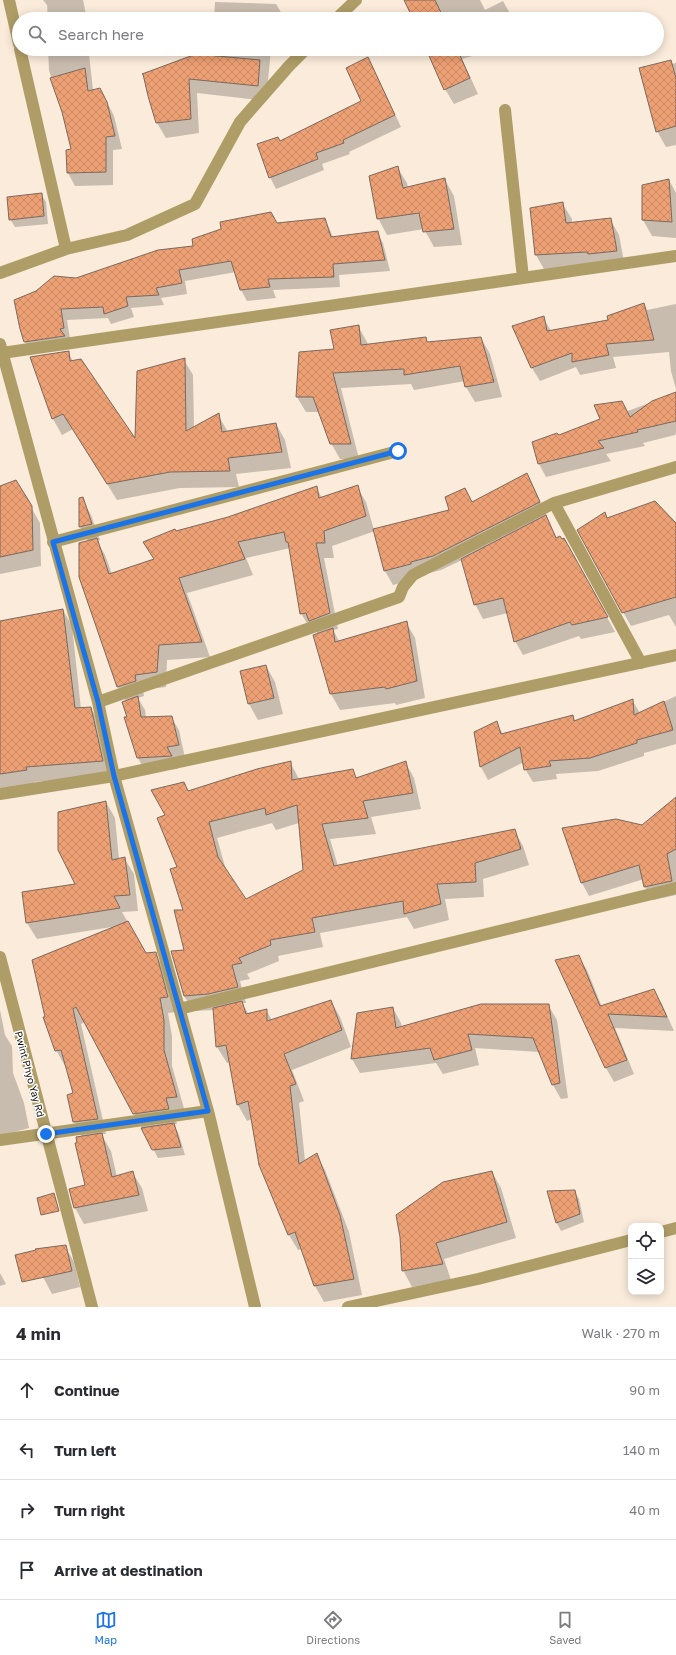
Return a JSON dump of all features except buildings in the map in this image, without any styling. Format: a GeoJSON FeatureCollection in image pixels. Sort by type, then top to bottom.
{"type":"FeatureCollection","features":[{"type":"Feature","properties":{"kind":"street"},"geometry":{"type":"LineString","coordinates":[[9,0],[12,13]]}},
{"type":"Feature","properties":{"kind":"street"},"geometry":{"type":"LineString","coordinates":[[343,12],[356,0]]}},
{"type":"Feature","properties":{"kind":"street"},"geometry":{"type":"LineString","coordinates":[[22,56],[66,249]]}},
{"type":"Feature","properties":{"kind":"street"},"geometry":{"type":"LineString","coordinates":[[0,273],[66,249],[127,235],[195,204],[240,122],[299,56]]}},
{"type":"Feature","properties":{"kind":"street"},"geometry":{"type":"LineString","coordinates":[[505,110],[523,278]]}},
{"type":"Feature","properties":{"kind":"street"},"geometry":{"type":"LineString","coordinates":[[256,1307],[208,1111],[114,776],[98,702],[1,348],[676,256]]}},
{"type":"Feature","properties":{"kind":"street"},"geometry":{"type":"LineString","coordinates":[[53,542],[398,451]]}},
{"type":"Feature","properties":{"kind":"street"},"geometry":{"type":"LineString","coordinates":[[98,702],[399,596],[403,587],[413,575],[554,503],[676,467]]}},
{"type":"Feature","properties":{"kind":"street"},"geometry":{"type":"LineString","coordinates":[[554,503],[641,663]]}},
{"type":"Feature","properties":{"kind":"street"},"geometry":{"type":"LineString","coordinates":[[0,794],[114,776],[676,655]]}},
{"type":"Feature","properties":{"kind":"street"},"geometry":{"type":"LineString","coordinates":[[179,1009],[676,888]]}},
{"type":"Feature","properties":{"kind":"street","name":"Pwint Phyo Yay Rd"},"geometry":{"type":"LineString","coordinates":[[0,957],[92,1307]]}},
{"type":"Feature","properties":{"kind":"street"},"geometry":{"type":"LineString","coordinates":[[0,1140],[208,1111]]}},
{"type":"Feature","properties":{"kind":"street"},"geometry":{"type":"LineString","coordinates":[[664,1231],[676,1228]]}},
{"type":"Feature","properties":{"kind":"street"},"geometry":{"type":"LineString","coordinates":[[348,1307],[478,1279],[628,1241]]}},
{"type":"Feature","properties":{"kind":"route"},"geometry":{"type":"LineString","coordinates":[[46,1134],[208,1111],[114,776],[98,702],[53,542],[398,451]]}}]}
